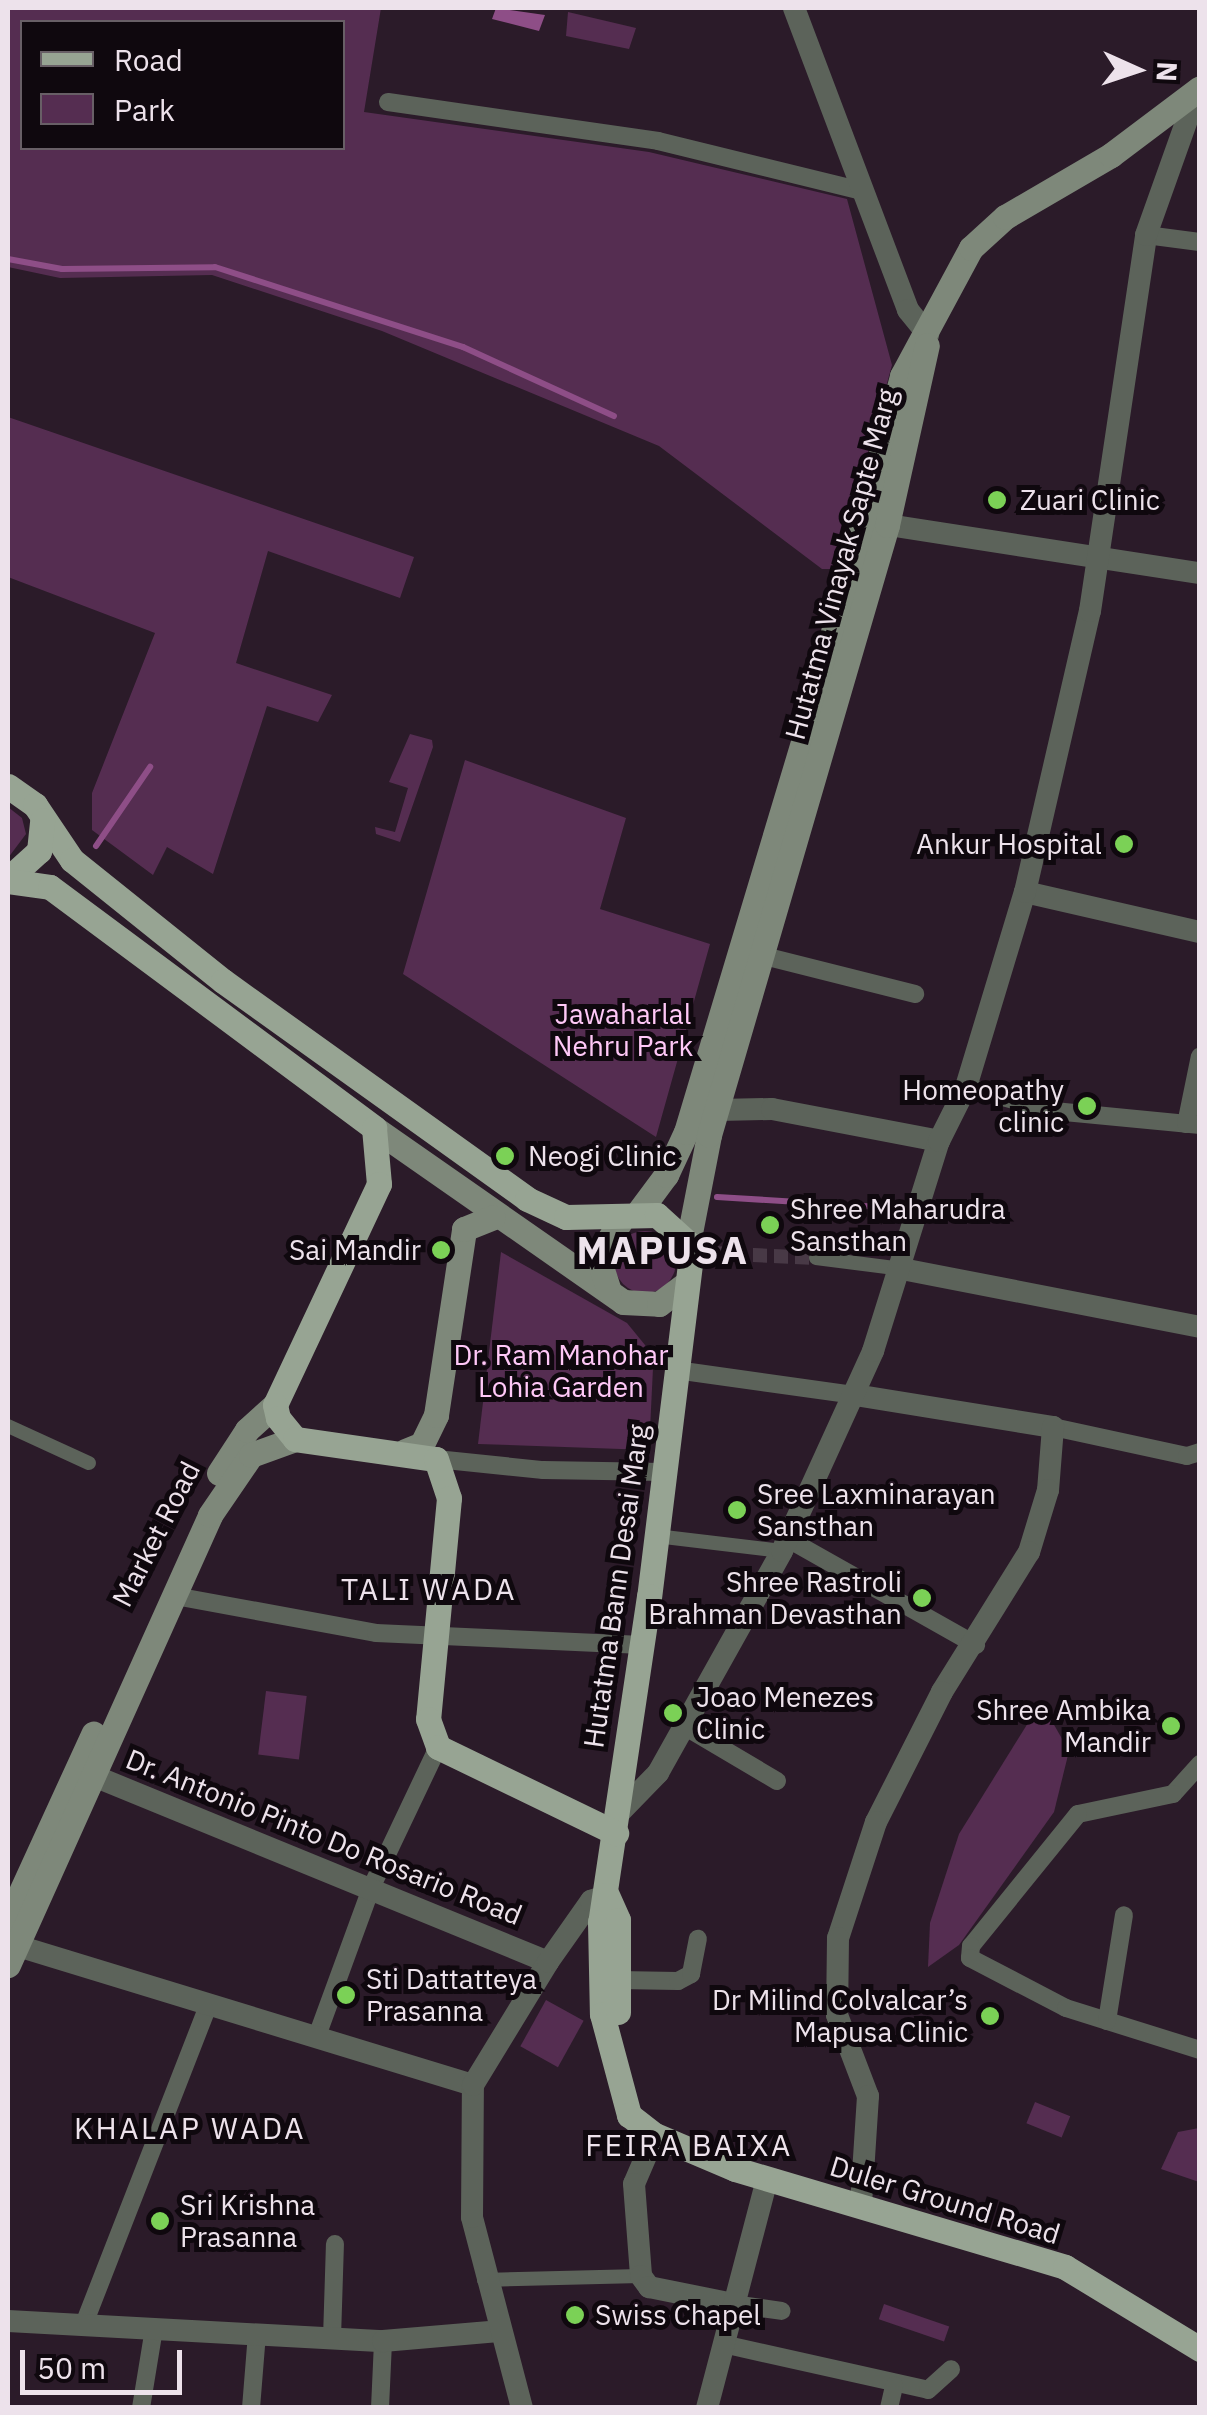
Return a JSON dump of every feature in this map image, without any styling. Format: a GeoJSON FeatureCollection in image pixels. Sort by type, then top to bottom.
{"type":"FeatureCollection","features":[{"type":"Feature","properties":{"kind":"main road","name":"Hutatma Vinayak Sapte Marg"},"geometry":{"type":"LineString","coordinates":[[688,1243],[718,1110],[876,523],[902,376],[928,335],[971,248],[1005,217],[1111,155],[1199,88]]}},
{"type":"Feature","properties":{"kind":"main road","name":"Hutatma Vinayak Sapte Marg"},"geometry":{"type":"LineString","coordinates":[[629,1217],[666,1175],[686,1132],[876,523]]}},
{"type":"Feature","properties":{"kind":"main road"},"geometry":{"type":"LineString","coordinates":[[8,786],[20,790],[72,860],[383,1102],[527,1199],[566,1217],[666,1220],[688,1243],[690,1264],[683,1286],[660,1304],[641,1307],[609,1291],[492,1216],[50,887],[8,880]]}},
{"type":"Feature","properties":{"kind":"main road"},"geometry":{"type":"LineString","coordinates":[[8,880],[39,851],[42,820]]}},
{"type":"Feature","properties":{"kind":"main road","name":"Market Road"},"geometry":{"type":"LineString","coordinates":[[11,1951],[197,1508],[247,1430],[275,1405],[379,1184],[374,1128]]}},
{"type":"Feature","properties":{"kind":"main road"},"geometry":{"type":"LineString","coordinates":[[406,1451],[422,1444],[436,1414],[464,1229],[492,1216]]}},
{"type":"Feature","properties":{"kind":"main road"},"geometry":{"type":"LineString","coordinates":[[609,1291],[598,1257],[629,1217]]}},
{"type":"Feature","properties":{"kind":"main road","name":"Hutatma Bann Desai Marg"},"geometry":{"type":"LineString","coordinates":[[617,1823],[637,1645],[656,1536],[683,1286]]}},
{"type":"Feature","properties":{"kind":"main road"},"geometry":{"type":"LineString","coordinates":[[275,1405],[295,1438],[406,1451],[436,1459],[449,1498],[428,1718],[438,1748],[617,1823],[600,1960],[602,2014],[611,2036],[629,2115],[654,2135]]}},
{"type":"Feature","properties":{"kind":"main road","name":"Market Road"},"geometry":{"type":"LineString","coordinates":[[8,1920],[175,1596],[210,1515],[252,1455],[295,1438]]}},
{"type":"Feature","properties":{"kind":"main road"},"geometry":{"type":"LineString","coordinates":[[607,1894],[618,1920],[618,1980],[611,2036]]}},
{"type":"Feature","properties":{"kind":"main road","name":"Duler Ground Road"},"geometry":{"type":"LineString","coordinates":[[654,2135],[768,2180],[861,2204],[1065,2267],[1200,2348]]}},
{"type":"Feature","properties":{"kind":"street"},"geometry":{"type":"LineString","coordinates":[[794,8],[908,310],[928,335]]}},
{"type":"Feature","properties":{"kind":"street"},"geometry":{"type":"LineString","coordinates":[[617,1823],[658,1773],[785,1545],[855,1395],[902,1270],[939,1140],[966,1087],[1025,892],[1098,557],[1146,235],[1199,88]]}},
{"type":"Feature","properties":{"kind":"street"},"geometry":{"type":"LineString","coordinates":[[388,102],[658,140],[861,192]]}},
{"type":"Feature","properties":{"kind":"street"},"geometry":{"type":"LineString","coordinates":[[1146,235],[1200,242]]}},
{"type":"Feature","properties":{"kind":"street"},"geometry":{"type":"LineString","coordinates":[[876,523],[1200,573]]}},
{"type":"Feature","properties":{"kind":"street"},"geometry":{"type":"LineString","coordinates":[[1025,892],[1200,932]]}},
{"type":"Feature","properties":{"kind":"street"},"geometry":{"type":"LineString","coordinates":[[760,955],[915,994]]}},
{"type":"Feature","properties":{"kind":"street"},"geometry":{"type":"LineString","coordinates":[[966,1087],[1054,1110],[1193,1124],[1200,1056]]}},
{"type":"Feature","properties":{"kind":"street"},"geometry":{"type":"LineString","coordinates":[[718,1110],[772,1109],[939,1140]]}},
{"type":"Feature","properties":{"kind":"street"},"geometry":{"type":"LineString","coordinates":[[816,1258],[902,1270],[1200,1326]]}},
{"type":"Feature","properties":{"kind":"street"},"geometry":{"type":"LineString","coordinates":[[676,1370],[1053,1426],[1187,1456],[1200,1452]]}},
{"type":"Feature","properties":{"kind":"street"},"geometry":{"type":"LineString","coordinates":[[8,1426],[89,1463]]}},
{"type":"Feature","properties":{"kind":"street"},"geometry":{"type":"LineString","coordinates":[[861,2204],[868,2096],[837,2016],[838,1938],[876,1822],[942,1692],[976,1645],[1029,1552],[1048,1490],[1053,1426]]}},
{"type":"Feature","properties":{"kind":"street"},"geometry":{"type":"LineString","coordinates":[[436,1459],[543,1470],[663,1472]]}},
{"type":"Feature","properties":{"kind":"street"},"geometry":{"type":"LineString","coordinates":[[656,1536],[785,1545],[976,1645]]}},
{"type":"Feature","properties":{"kind":"street"},"geometry":{"type":"LineString","coordinates":[[175,1596],[331,1628],[637,1645]]}},
{"type":"Feature","properties":{"kind":"street"},"geometry":{"type":"LineString","coordinates":[[684,1726],[777,1781]]}},
{"type":"Feature","properties":{"kind":"street"},"geometry":{"type":"LineString","coordinates":[[317,2036],[372,1886],[438,1748]]}},
{"type":"Feature","properties":{"kind":"street"},"geometry":{"type":"LineString","coordinates":[[1200,1764],[1172,1794],[1078,1814],[972,1946],[976,1966],[1107,2021],[1200,2050]]}},
{"type":"Feature","properties":{"kind":"street","name":"Dr. Antonio Pinto Do Rosario Road"},"geometry":{"type":"LineString","coordinates":[[85,1772],[372,1886],[548,1962]]}},
{"type":"Feature","properties":{"kind":"street"},"geometry":{"type":"LineString","coordinates":[[522,2408],[484,2280],[472,2216],[474,2085],[548,1962],[591,1901],[607,1894]]}},
{"type":"Feature","properties":{"kind":"street"},"geometry":{"type":"LineString","coordinates":[[1107,2021],[1124,1915]]}},
{"type":"Feature","properties":{"kind":"street"},"geometry":{"type":"LineString","coordinates":[[618,1980],[678,1981],[691,1974],[698,1939]]}},
{"type":"Feature","properties":{"kind":"street"},"geometry":{"type":"LineString","coordinates":[[11,1951],[317,2036],[474,2085]]}},
{"type":"Feature","properties":{"kind":"street"},"geometry":{"type":"LineString","coordinates":[[84,2324],[208,2006]]}},
{"type":"Feature","properties":{"kind":"street"},"geometry":{"type":"LineString","coordinates":[[654,2135],[634,2184],[641,2276],[649,2287],[782,2311]]}},
{"type":"Feature","properties":{"kind":"street"},"geometry":{"type":"LineString","coordinates":[[707,2408],[768,2180]]}},
{"type":"Feature","properties":{"kind":"street"},"geometry":{"type":"LineString","coordinates":[[332,2338],[335,2244]]}},
{"type":"Feature","properties":{"kind":"street"},"geometry":{"type":"LineString","coordinates":[[484,2280],[641,2276]]}},
{"type":"Feature","properties":{"kind":"street"},"geometry":{"type":"LineString","coordinates":[[8,2321],[384,2341],[500,2331]]}},
{"type":"Feature","properties":{"kind":"street"},"geometry":{"type":"LineString","coordinates":[[141,2408],[154,2329]]}},
{"type":"Feature","properties":{"kind":"street"},"geometry":{"type":"LineString","coordinates":[[251,2408],[257,2333]]}},
{"type":"Feature","properties":{"kind":"street"},"geometry":{"type":"LineString","coordinates":[[380,2408],[384,2341]]}},
{"type":"Feature","properties":{"kind":"street"},"geometry":{"type":"LineString","coordinates":[[723,2344],[894,2386],[928,2390],[951,2369]]}},
{"type":"Feature","properties":{"kind":"street"},"geometry":{"type":"LineString","coordinates":[[889,2408],[894,2386]]}},
{"type":"Feature","properties":{"kind":"green space"},"geometry":{"type":"Polygon","coordinates":[[[8,8],[381,8],[364,112],[649,152],[847,199],[892,365],[836,569],[822,569],[659,446],[382,331],[212,275],[60,278],[8,267],[8,8]]]}},
{"type":"Feature","properties":{"kind":"green space"},"geometry":{"type":"Polygon","coordinates":[[[568,12],[636,28],[629,49],[566,36],[568,12]]]}},
{"type":"Feature","properties":{"kind":"green space"},"geometry":{"type":"Polygon","coordinates":[[[8,417],[414,557],[400,598],[268,551],[236,663],[332,695],[318,722],[267,706],[213,874],[167,847],[153,875],[92,830],[92,793],[155,633],[8,577],[8,417]]]}},
{"type":"Feature","properties":{"kind":"green space"},"geometry":{"type":"Polygon","coordinates":[[[410,734],[432,740],[433,747],[400,842],[376,834],[375,827],[395,832],[408,788],[389,782],[410,734]]]}},
{"type":"Feature","properties":{"kind":"green space","name":"Jawaharlal Nehru Park"},"geometry":{"type":"Polygon","coordinates":[[[465,760],[626,818],[600,909],[710,944],[656,1137],[403,974],[465,760]]]}},
{"type":"Feature","properties":{"kind":"green space"},"geometry":{"type":"Polygon","coordinates":[[[8,807],[22,818],[26,834],[8,858],[8,807]]]}},
{"type":"Feature","properties":{"kind":"green space"},"geometry":{"type":"Polygon","coordinates":[[[645,1231],[667,1240],[676,1262],[667,1284],[645,1293],[623,1284],[614,1262],[623,1240],[645,1231]]]}},
{"type":"Feature","properties":{"kind":"green space","name":"Dr. Ram Manohar Lohia Garden"},"geometry":{"type":"Polygon","coordinates":[[[501,1252],[627,1323],[645,1345],[653,1368],[649,1450],[478,1444],[501,1252]]]}},
{"type":"Feature","properties":{"kind":"green space"},"geometry":{"type":"Polygon","coordinates":[[[266,1691],[307,1696],[299,1760],[258,1755],[266,1691]]]}},
{"type":"Feature","properties":{"kind":"green space"},"geometry":{"type":"Polygon","coordinates":[[[1041,1702],[1069,1751],[1054,1812],[959,1945],[928,1967],[930,1923],[959,1834],[1041,1702]]]}},
{"type":"Feature","properties":{"kind":"green space"},"geometry":{"type":"Polygon","coordinates":[[[546,2000],[584,2021],[558,2067],[520,2046],[546,2000]]]}},
{"type":"Feature","properties":{"kind":"green space"},"geometry":{"type":"Polygon","coordinates":[[[1035,2102],[1070,2116],[1062,2138],[1026,2123],[1035,2102]]]}},
{"type":"Feature","properties":{"kind":"green space"},"geometry":{"type":"Polygon","coordinates":[[[1199,2128],[1199,2182],[1161,2169],[1178,2132],[1199,2128]]]}},
{"type":"Feature","properties":{"kind":"green space"},"geometry":{"type":"Polygon","coordinates":[[[884,2304],[949,2326],[944,2342],[879,2319],[884,2304]]]}},
{"type":"Feature","properties":{"kind":"shaded area"},"geometry":{"type":"Polygon","coordinates":[[[496,8],[545,15],[539,31],[492,19],[496,8]]]}},
{"type":"Feature","properties":{"kind":"waterway"},"geometry":{"type":"LineString","coordinates":[[8,259],[62,269],[215,267],[463,347],[614,416]]}},
{"type":"Feature","properties":{"kind":"waterway"},"geometry":{"type":"LineString","coordinates":[[96,846],[150,767]]}},
{"type":"Feature","properties":{"kind":"waterway"},"geometry":{"type":"LineString","coordinates":[[717,1197],[896,1208]]}},
{"type":"Feature","properties":{"kind":"tunnel"},"geometry":{"type":"LineString","coordinates":[[690,1252],[816,1258]]}},
{"type":"Feature","properties":{"kind":"place","name":"Zuari Clinic"},"geometry":{"type":"Point","coordinates":[997,500]}},
{"type":"Feature","properties":{"kind":"place","name":"Ankur Hospital"},"geometry":{"type":"Point","coordinates":[1124,844]}},
{"type":"Feature","properties":{"kind":"place","name":"Homeopathy clinic"},"geometry":{"type":"Point","coordinates":[1087,1106]}},
{"type":"Feature","properties":{"kind":"place","name":"Neogi Clinic"},"geometry":{"type":"Point","coordinates":[505,1156]}},
{"type":"Feature","properties":{"kind":"place","name":"Shree Maharudra Sansthan"},"geometry":{"type":"Point","coordinates":[770,1225]}},
{"type":"Feature","properties":{"kind":"place","name":"Sai Mandir"},"geometry":{"type":"Point","coordinates":[441,1250]}},
{"type":"Feature","properties":{"kind":"place","name":"Sree Laxminarayan Sansthan"},"geometry":{"type":"Point","coordinates":[737,1510]}},
{"type":"Feature","properties":{"kind":"place","name":"Shree Rastroli Brahman Devasthan"},"geometry":{"type":"Point","coordinates":[922,1598]}},
{"type":"Feature","properties":{"kind":"place","name":"Joao Menezes Clinic"},"geometry":{"type":"Point","coordinates":[673,1713]}},
{"type":"Feature","properties":{"kind":"place","name":"Shree Ambika Mandir"},"geometry":{"type":"Point","coordinates":[1171,1726]}},
{"type":"Feature","properties":{"kind":"place","name":"Sti Dattatteya Prasanna"},"geometry":{"type":"Point","coordinates":[346,1995]}},
{"type":"Feature","properties":{"kind":"place","name":"Dr Milind Colvalcar’s Mapusa Clinic"},"geometry":{"type":"Point","coordinates":[990,2016]}},
{"type":"Feature","properties":{"kind":"place","name":"Sri Krishna Prasanna"},"geometry":{"type":"Point","coordinates":[160,2221]}},
{"type":"Feature","properties":{"kind":"place","name":"Swiss Chapel"},"geometry":{"type":"Point","coordinates":[575,2315]}},
{"type":"Feature","properties":{"kind":"district","name":"MAPUSA"},"geometry":{"type":"Point","coordinates":[663,1250]}},
{"type":"Feature","properties":{"kind":"district","name":"TALI WADA"},"geometry":{"type":"Point","coordinates":[429,1589]}},
{"type":"Feature","properties":{"kind":"district","name":"KHALAP WADA"},"geometry":{"type":"Point","coordinates":[190,2128]}},
{"type":"Feature","properties":{"kind":"district","name":"FEIRA BAIXA"},"geometry":{"type":"Point","coordinates":[689,2145]}}]}
